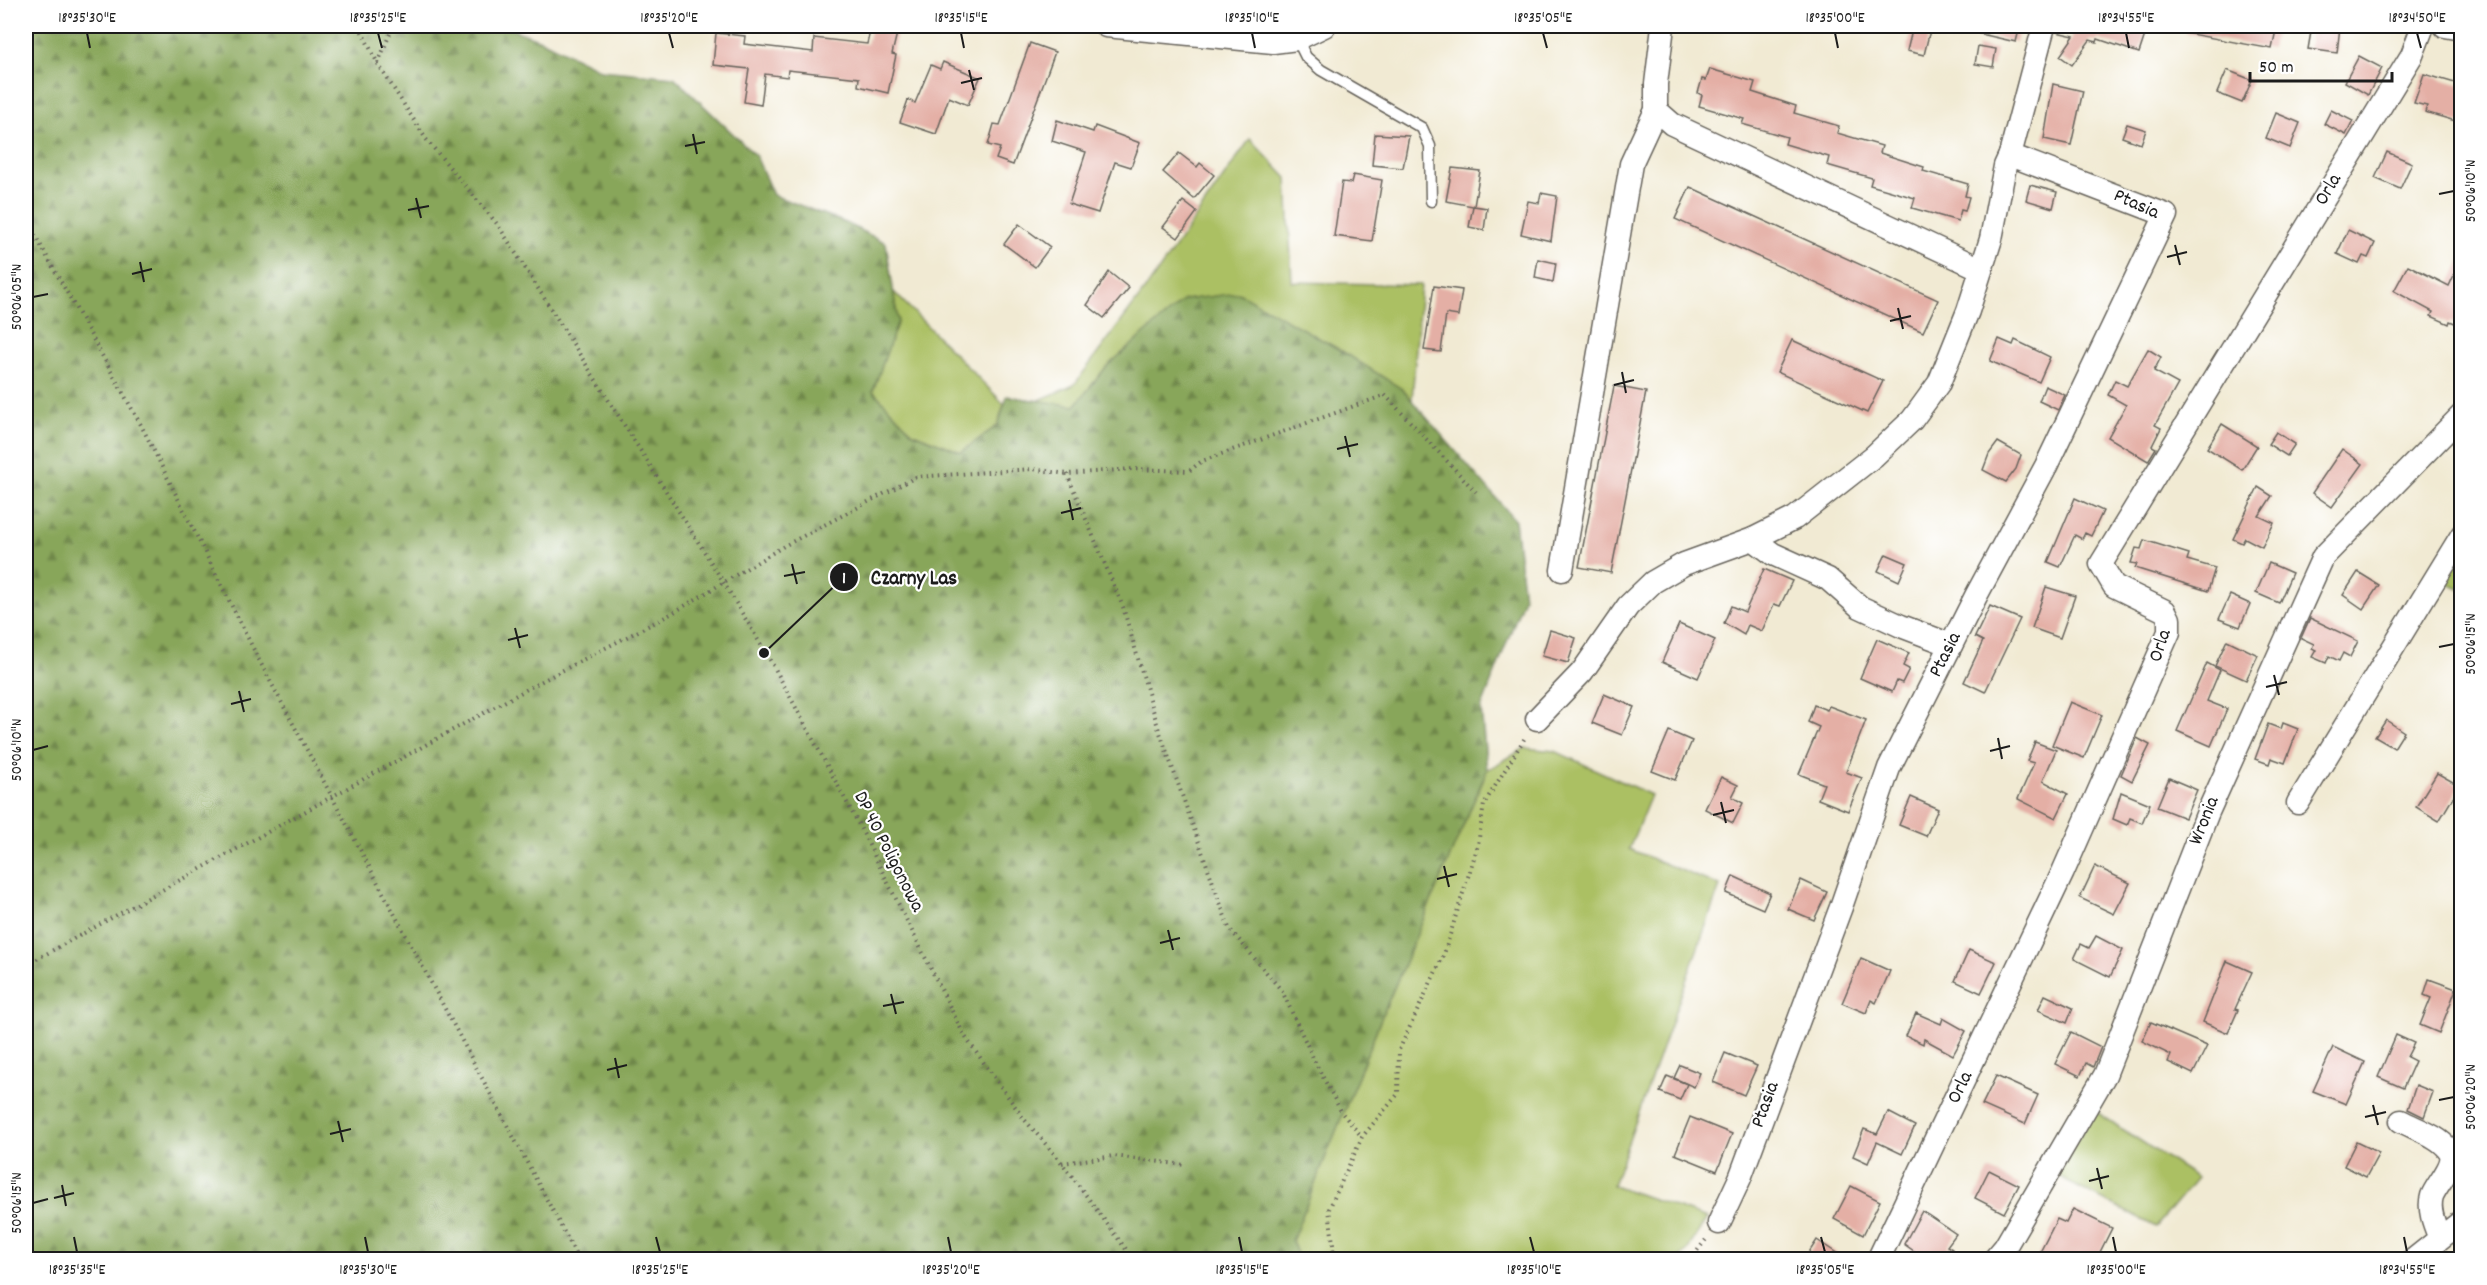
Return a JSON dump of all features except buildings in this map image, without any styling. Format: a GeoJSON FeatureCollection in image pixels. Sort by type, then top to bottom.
{"type":"FeatureCollection","features":[{"type":"Feature","properties":{"kind":"street"},"geometry":{"type":"LineString","coordinates":[[1106,26],[1260,42],[1297,39],[1324,26]]}},
{"type":"Feature","properties":{"kind":"street"},"geometry":{"type":"LineString","coordinates":[[1562,570],[1631,164],[1656,110],[1656,84],[1663,26]]}},
{"type":"Feature","properties":{"kind":"street"},"geometry":{"type":"LineString","coordinates":[[1537,719],[1582,672],[1628,606],[1653,582],[1700,557],[1753,539],[1810,508],[1874,456],[1912,420],[1939,383],[1968,311],[1991,239],[2005,166],[2010,155],[2044,26]]}},
{"type":"Feature","properties":{"kind":"street","name":"Orla"},"geometry":{"type":"LineString","coordinates":[[1878,1260],[2063,872],[2169,632],[2168,614],[2114,586],[2101,564],[2412,54],[2423,26]]}},
{"type":"Feature","properties":{"kind":"street"},"geometry":{"type":"LineString","coordinates":[[2445,26],[2462,29]]}},
{"type":"Feature","properties":{"kind":"street"},"geometry":{"type":"LineString","coordinates":[[1656,110],[1672,124],[1981,269]]}},
{"type":"Feature","properties":{"kind":"street","name":"Ptasia"},"geometry":{"type":"LineString","coordinates":[[1719,1222],[1740,1178],[1889,768],[2046,466],[2166,215],[2010,155]]}},
{"type":"Feature","properties":{"kind":"street","name":"Wronia"},"geometry":{"type":"LineString","coordinates":[[1994,1260],[2005,1247],[2105,1075],[2208,812],[2323,557],[2462,415]]}},
{"type":"Feature","properties":{"kind":"street"},"geometry":{"type":"LineString","coordinates":[[2298,803],[2462,535]]}},
{"type":"Feature","properties":{"kind":"street"},"geometry":{"type":"LineString","coordinates":[[1753,539],[1773,554],[1828,579],[1860,607],[1951,645]]}},
{"type":"Feature","properties":{"kind":"street"},"geometry":{"type":"LineString","coordinates":[[2401,1121],[2456,1148],[2432,1197],[2431,1215],[2439,1236]]}},
{"type":"Feature","properties":{"kind":"street"},"geometry":{"type":"LineString","coordinates":[[2413,1260],[2439,1236],[2462,1221]]}},
{"type":"Feature","properties":{"kind":"lane"},"geometry":{"type":"LineString","coordinates":[[1297,39],[1306,57],[1321,70],[1422,128],[1430,146],[1431,201]]}},
{"type":"Feature","properties":{"kind":"path","name":"DP 40 Poligonowa"},"geometry":{"type":"LineString","coordinates":[[359,26],[378,64],[426,139],[498,225],[724,583],[773,665],[858,823],[964,1035],[1024,1119],[1062,1163],[1134,1260]]}},
{"type":"Feature","properties":{"kind":"path"},"geometry":{"type":"LineString","coordinates":[[378,64],[393,26]]}},
{"type":"Feature","properties":{"kind":"path"},"geometry":{"type":"LineString","coordinates":[[26,219],[141,425],[259,660],[579,1260]]}},
{"type":"Feature","properties":{"kind":"path"},"geometry":{"type":"LineString","coordinates":[[26,965],[916,477],[1032,469],[1067,474],[1132,469],[1189,471],[1202,461],[1385,395],[1476,492]]}},
{"type":"Feature","properties":{"kind":"path"},"geometry":{"type":"LineString","coordinates":[[1067,474],[1123,607],[1158,728],[1229,928],[1282,991],[1342,1113],[1362,1137]]}},
{"type":"Feature","properties":{"kind":"path"},"geometry":{"type":"LineString","coordinates":[[1327,1260],[1334,1253],[1329,1209],[1362,1137],[1398,1094],[1399,1050],[1444,954],[1478,845],[1484,804],[1537,719]]}},
{"type":"Feature","properties":{"kind":"path"},"geometry":{"type":"LineString","coordinates":[[1062,1163],[1114,1156],[1185,1165]]}},
{"type":"Feature","properties":{"kind":"path"},"geometry":{"type":"LineString","coordinates":[[1690,1260],[1719,1222]]}},
{"type":"Feature","properties":{"kind":"green space"},"geometry":{"type":"Polygon","coordinates":[[[26,26],[503,26],[541,40],[601,70],[674,77],[756,156],[773,195],[846,223],[886,243],[898,321],[873,391],[913,433],[961,452],[998,425],[1007,396],[1075,406],[1107,366],[1184,300],[1239,293],[1342,351],[1402,389],[1515,520],[1524,598],[1481,709],[1487,770],[1382,1016],[1292,1241],[1299,1259],[26,1259],[26,26]]]}},
{"type":"Feature","properties":{"kind":"green space"},"geometry":{"type":"Polygon","coordinates":[[[1250,139],[1287,178],[1292,282],[1421,285],[1412,400],[1402,389],[1107,366],[1075,406],[1037,401],[1074,385],[1150,283],[1250,139]]]}},
{"type":"Feature","properties":{"kind":"green space"},"geometry":{"type":"Polygon","coordinates":[[[893,291],[1004,404],[998,425],[961,452],[913,433],[873,391],[897,321],[893,291]]]}},
{"type":"Feature","properties":{"kind":"green space"},"geometry":{"type":"Polygon","coordinates":[[[2461,547],[2461,590],[2440,580],[2461,547]]]}},
{"type":"Feature","properties":{"kind":"green space"},"geometry":{"type":"Polygon","coordinates":[[[1525,748],[1555,751],[1651,795],[1629,849],[1720,886],[1613,1185],[1707,1218],[1687,1251],[1678,1260],[1299,1260],[1292,1241],[1382,1016],[1487,770],[1525,748]]]}},
{"type":"Feature","properties":{"kind":"green space"},"geometry":{"type":"Polygon","coordinates":[[[2095,1111],[2197,1178],[2156,1227],[2054,1175],[2095,1111]]]}},
{"type":"Feature","properties":{"kind":"place","name":"Czarny Las"},"geometry":{"type":"Point","coordinates":[764,653]}}]}
